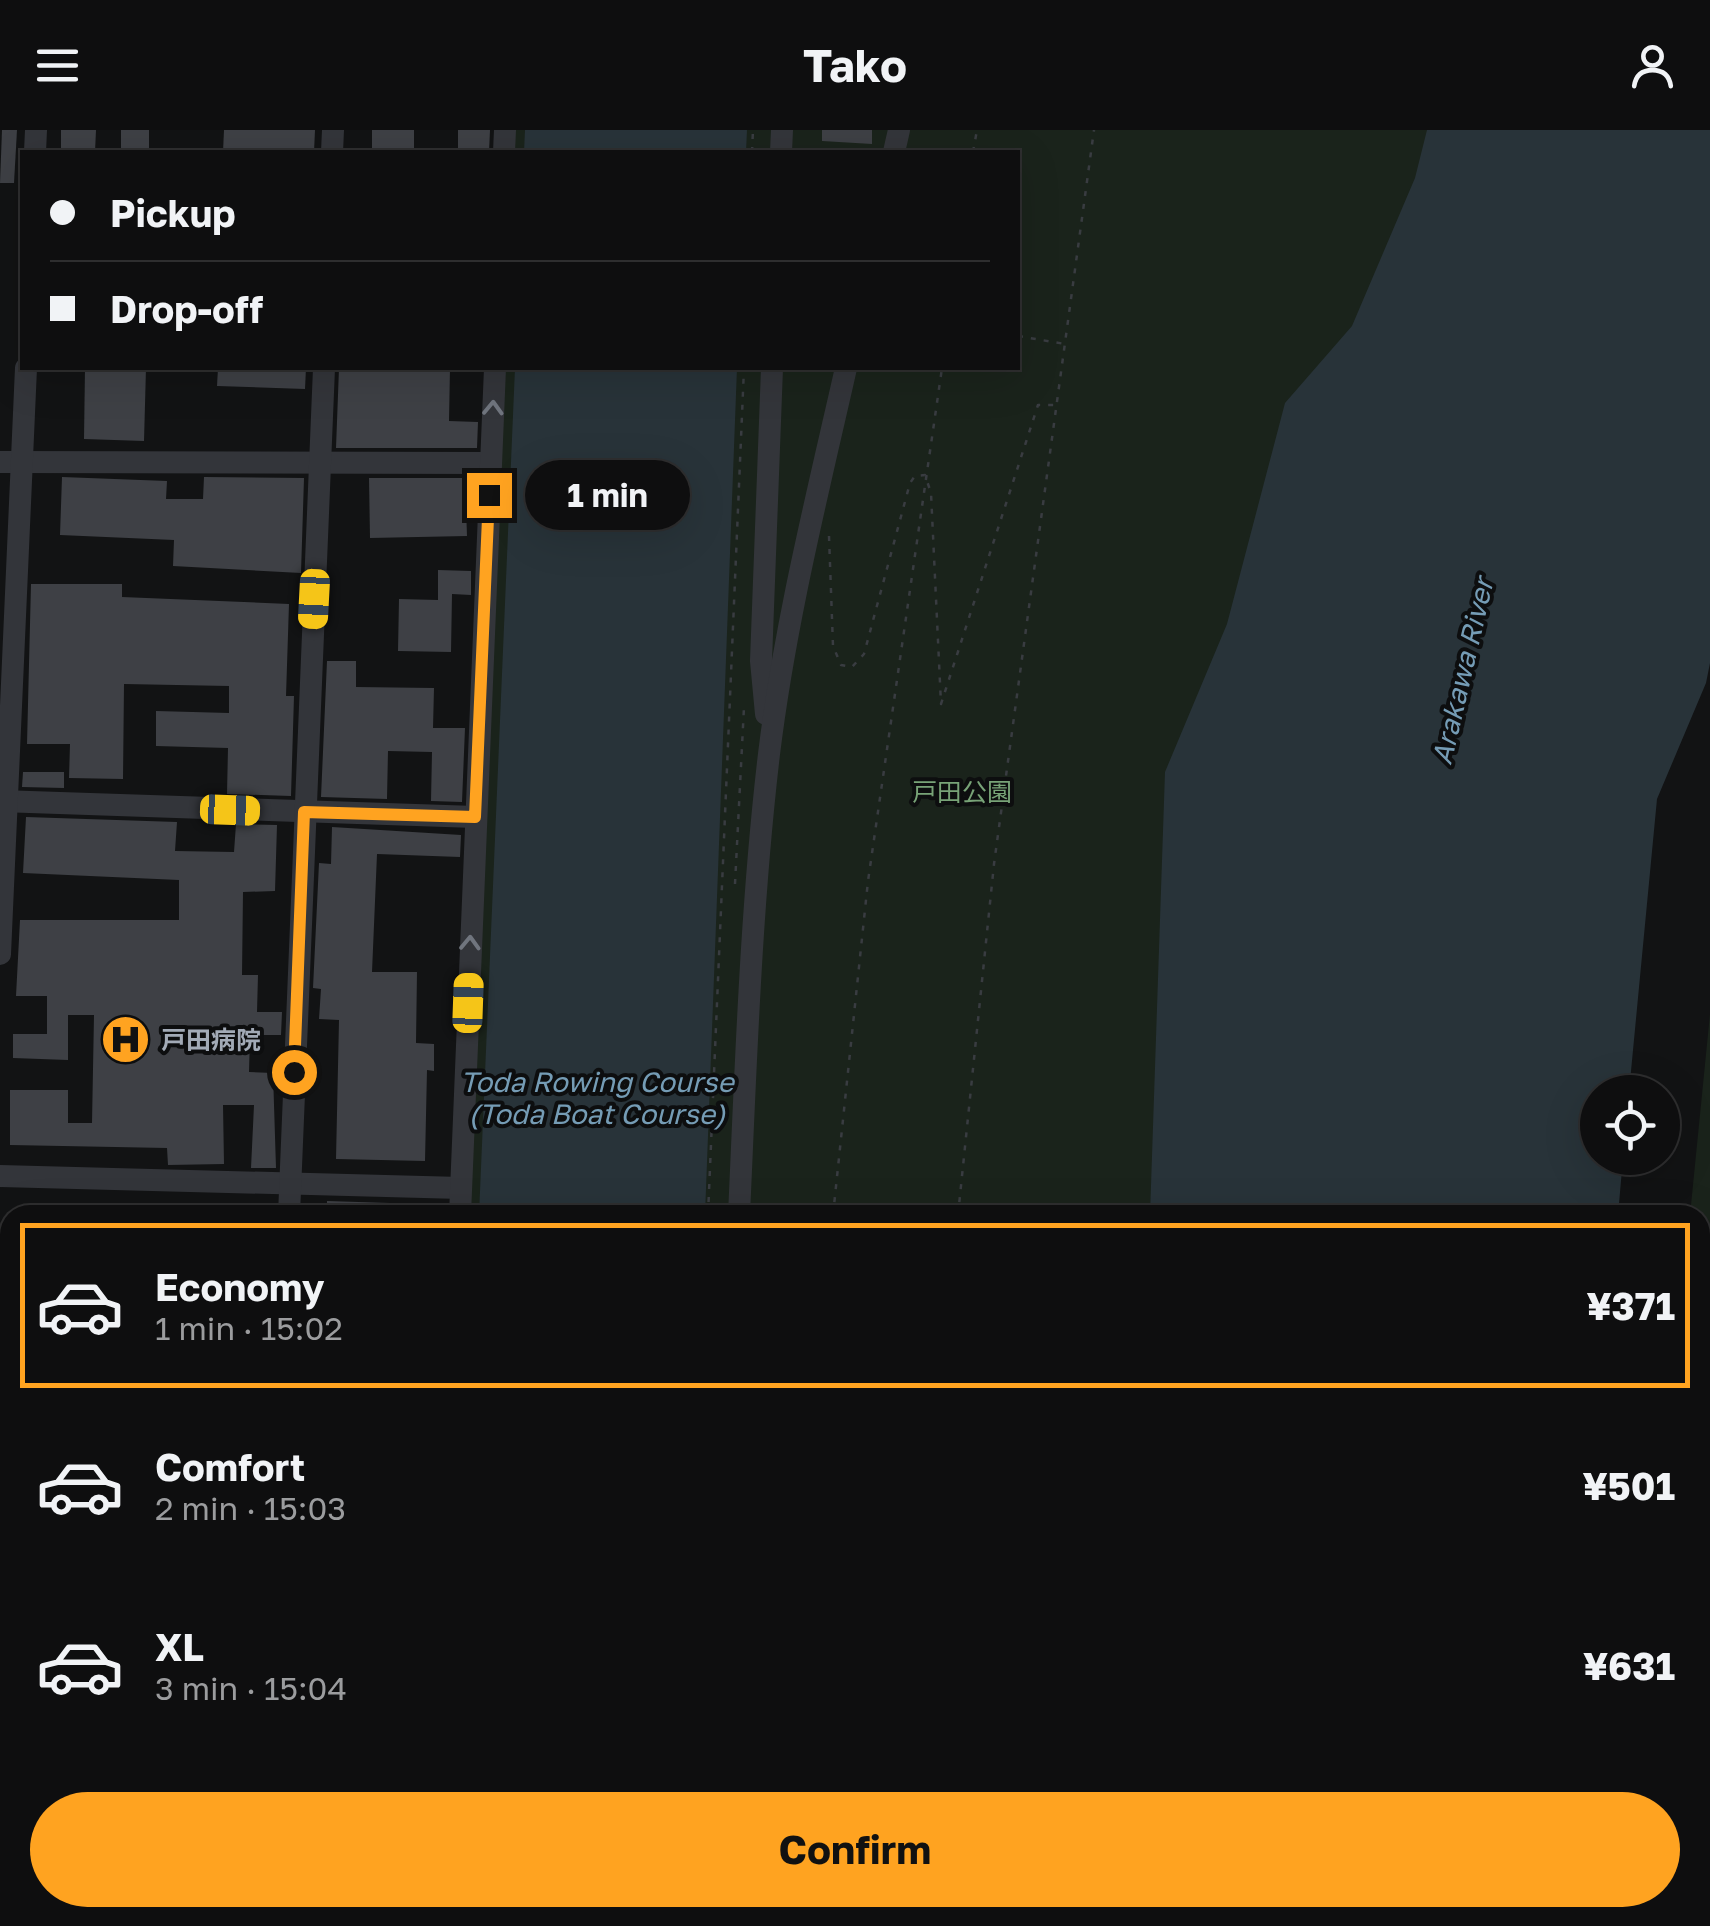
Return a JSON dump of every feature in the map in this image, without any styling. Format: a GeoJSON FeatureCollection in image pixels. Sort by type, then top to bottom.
{"type":"FeatureCollection","features":[{"type":"Feature","properties":{"kind":"street"},"geometry":{"type":"LineString","coordinates":[[0,954],[11,462],[26,370]]}},
{"type":"Feature","properties":{"kind":"street"},"geometry":{"type":"LineString","coordinates":[[289,1205],[324,370]]}},
{"type":"Feature","properties":{"kind":"street"},"geometry":{"type":"LineString","coordinates":[[460,1205],[495,370]]}},
{"type":"Feature","properties":{"kind":"street"},"geometry":{"type":"LineString","coordinates":[[770,750],[761,661],[772,370]]}},
{"type":"Feature","properties":{"kind":"street"},"geometry":{"type":"LineString","coordinates":[[739,1205],[752,930],[770,750],[802,563],[846,370]]}},
{"type":"Feature","properties":{"kind":"street"},"geometry":{"type":"LineString","coordinates":[[11,462],[491,462]]}},
{"type":"Feature","properties":{"kind":"street"},"geometry":{"type":"LineString","coordinates":[[3,801],[475,817]]}},
{"type":"Feature","properties":{"kind":"street"},"geometry":{"type":"LineString","coordinates":[[0,1176],[461,1188]]}},
{"type":"Feature","properties":{"kind":"path"},"geometry":{"type":"LineString","coordinates":[[959,1205],[992,882],[1094,130]]}},
{"type":"Feature","properties":{"kind":"path"},"geometry":{"type":"LineString","coordinates":[[1020,336],[1066,344]]}},
{"type":"Feature","properties":{"kind":"path"},"geometry":{"type":"LineString","coordinates":[[708,1205],[744,370]]}},
{"type":"Feature","properties":{"kind":"path"},"geometry":{"type":"LineString","coordinates":[[834,1205],[868,881],[942,370]]}},
{"type":"Feature","properties":{"kind":"path"},"geometry":{"type":"LineString","coordinates":[[925,475],[931,492],[941,704],[1038,405],[1059,405]]}},
{"type":"Feature","properties":{"kind":"path"},"geometry":{"type":"LineString","coordinates":[[830,530],[833,646],[841,664],[852,667],[864,654],[910,483],[915,476],[925,475]]}},
{"type":"Feature","properties":{"kind":"green space","name":"戸田公園"},"geometry":{"type":"Polygon","coordinates":[[[507,130],[1588,130],[1360,1205],[468,1205],[498,370],[1020,370],[1020,150],[506,150],[507,130]]]}},
{"type":"Feature","properties":{"kind":"green space"},"geometry":{"type":"Polygon","coordinates":[[[1710,1014],[1710,1205],[1691,1205],[1710,1014]]]}},
{"type":"Feature","properties":{"kind":"water"},"geometry":{"type":"Polygon","coordinates":[[[525,130],[747,130],[746,150],[524,150],[525,130]]]}},
{"type":"Feature","properties":{"kind":"water","name":"Arakawa River"},"geometry":{"type":"Polygon","coordinates":[[[1427,130],[1710,130],[1710,663],[1706,683],[1657,799],[1631,1075],[1580,1075],[1580,1175],[1622,1175],[1619,1205],[1150,1205],[1165,772],[1227,624],[1285,403],[1352,326],[1415,178],[1427,130]]]}},
{"type":"Feature","properties":{"kind":"water","name":"Toda Rowing Course (Toda Boat Course)"},"geometry":{"type":"Polygon","coordinates":[[[515,370],[737,370],[705,1205],[479,1205],[515,370]]]}},
{"type":"Feature","properties":{"kind":"building"},"geometry":{"type":"Polygon","coordinates":[[[2,130],[17,130],[14,183],[0,183],[2,130]]]}},
{"type":"Feature","properties":{"kind":"building"},"geometry":{"type":"Polygon","coordinates":[[[61,130],[96,130],[95,150],[61,150],[61,130]]]}},
{"type":"Feature","properties":{"kind":"building"},"geometry":{"type":"Polygon","coordinates":[[[121,130],[149,130],[149,148],[121,150],[121,130]]]}},
{"type":"Feature","properties":{"kind":"building"},"geometry":{"type":"Polygon","coordinates":[[[224,130],[315,130],[314,150],[223,150],[224,130]]]}},
{"type":"Feature","properties":{"kind":"building"},"geometry":{"type":"Polygon","coordinates":[[[372,130],[414,130],[414,150],[372,150],[372,130]]]}},
{"type":"Feature","properties":{"kind":"building"},"geometry":{"type":"Polygon","coordinates":[[[458,130],[490,130],[489,150],[458,150],[458,130]]]}},
{"type":"Feature","properties":{"kind":"building"},"geometry":{"type":"Polygon","coordinates":[[[822,130],[872,130],[872,144],[822,141],[822,130]]]}},
{"type":"Feature","properties":{"kind":"building"},"geometry":{"type":"Polygon","coordinates":[[[85,370],[146,370],[144,441],[84,439],[85,370]]]}},
{"type":"Feature","properties":{"kind":"building"},"geometry":{"type":"Polygon","coordinates":[[[218,370],[306,370],[305,389],[217,386],[218,370]]]}},
{"type":"Feature","properties":{"kind":"building"},"geometry":{"type":"Polygon","coordinates":[[[339,370],[450,370],[449,421],[478,422],[477,448],[336,448],[339,370]]]}},
{"type":"Feature","properties":{"kind":"building"},"geometry":{"type":"Polygon","coordinates":[[[62,477],[167,481],[166,499],[203,499],[204,477],[304,478],[301,573],[173,566],[174,540],[60,535],[62,477]]]}},
{"type":"Feature","properties":{"kind":"building"},"geometry":{"type":"Polygon","coordinates":[[[369,478],[465,478],[467,536],[370,538],[369,478]]]}},
{"type":"Feature","properties":{"kind":"building"},"geometry":{"type":"Polygon","coordinates":[[[438,570],[471,571],[471,595],[452,594],[451,652],[398,651],[399,599],[438,600],[438,570]]]}},
{"type":"Feature","properties":{"kind":"building"},"geometry":{"type":"Polygon","coordinates":[[[31,584],[122,584],[122,597],[289,604],[286,696],[294,696],[291,796],[227,794],[228,748],[156,746],[156,711],[229,713],[229,686],[124,684],[123,779],[69,778],[70,744],[27,744],[31,584]]]}},
{"type":"Feature","properties":{"kind":"building"},"geometry":{"type":"Polygon","coordinates":[[[327,661],[356,661],[356,687],[434,688],[433,728],[465,728],[462,802],[431,801],[432,752],[388,751],[387,799],[321,797],[327,661]]]}},
{"type":"Feature","properties":{"kind":"building"},"geometry":{"type":"Polygon","coordinates":[[[23,772],[64,772],[64,788],[22,787],[23,772]]]}},
{"type":"Feature","properties":{"kind":"building"},"geometry":{"type":"Polygon","coordinates":[[[26,817],[177,822],[175,851],[234,852],[236,824],[277,825],[275,891],[243,892],[242,975],[258,975],[257,1012],[282,1012],[281,1035],[250,1035],[249,1072],[273,1073],[276,1168],[251,1168],[254,1105],[223,1105],[224,1164],[168,1165],[167,1148],[10,1145],[10,1090],[68,1090],[68,1123],[92,1123],[94,1015],[68,1015],[68,1060],[13,1058],[13,1034],[47,1034],[47,996],[16,996],[20,920],[179,920],[179,880],[23,873],[26,817]]]}},
{"type":"Feature","properties":{"kind":"building"},"geometry":{"type":"Polygon","coordinates":[[[332,827],[461,835],[460,857],[377,854],[372,972],[417,972],[416,1043],[434,1044],[434,1071],[427,1070],[425,1161],[336,1159],[339,1020],[319,1019],[321,989],[313,988],[319,863],[331,864],[332,827]]]}},
{"type":"Feature","properties":{"kind":"building"},"geometry":{"type":"Polygon","coordinates":[[[327,1201],[390,1203],[390,1205],[327,1205],[327,1201]]]}},
{"type":"Feature","properties":{"kind":"place","name":"戸田病院"},"geometry":{"type":"Point","coordinates":[126,1039]}},
{"type":"Feature","properties":{"kind":"route"},"geometry":{"type":"LineString","coordinates":[[294,1072],[304,812],[475,817],[489,495]]}}]}
